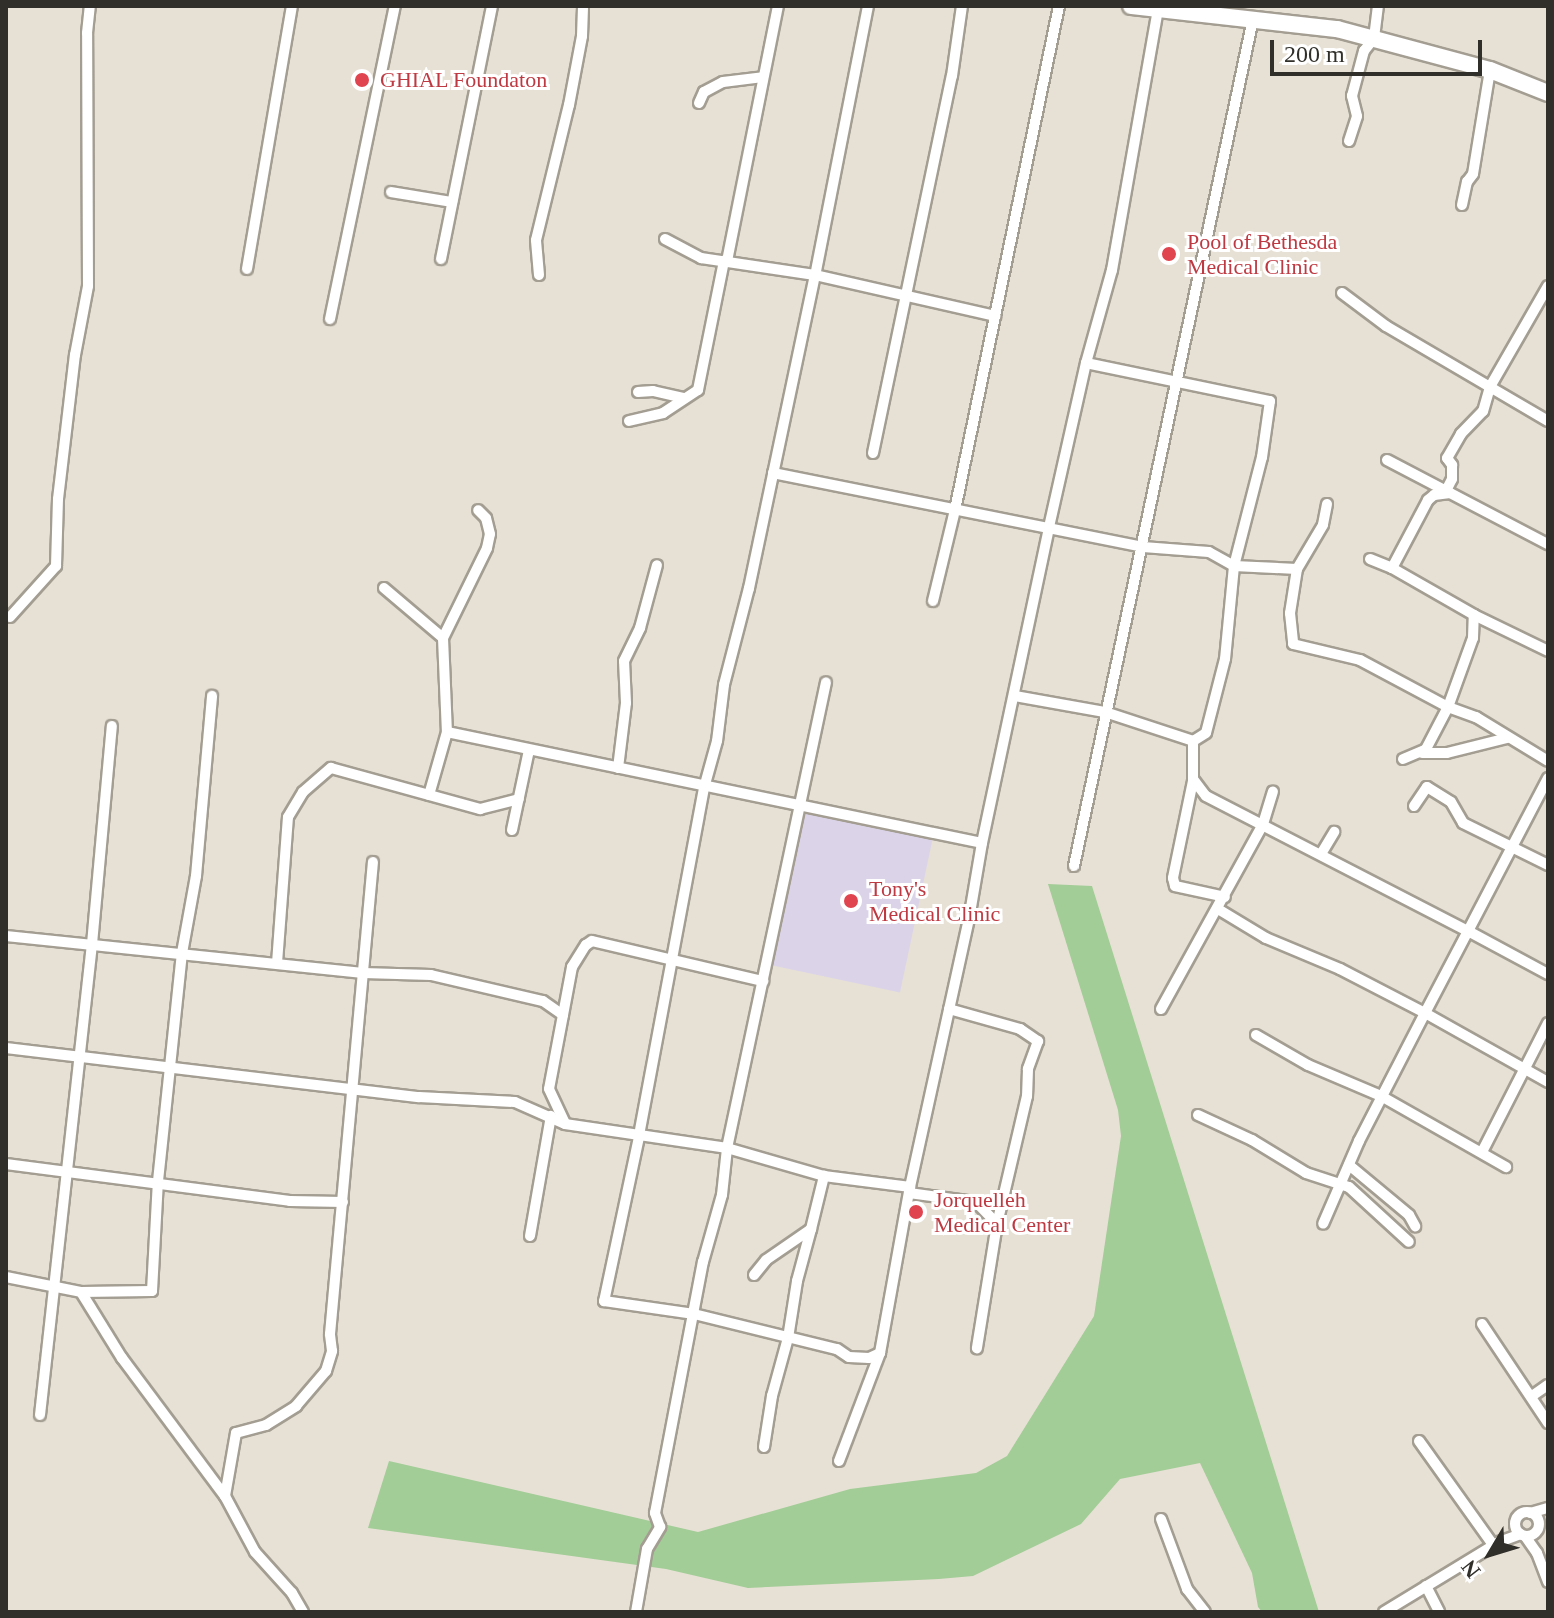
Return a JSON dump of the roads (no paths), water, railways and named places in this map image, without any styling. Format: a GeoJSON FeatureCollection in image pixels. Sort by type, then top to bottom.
{"type":"FeatureCollection","features":[{"type":"Feature","properties":{"kind":"highway"},"geometry":{"type":"LineString","coordinates":[[1131,6],[1337,29],[1490,70],[1548,93]]}},
{"type":"Feature","properties":{"kind":"street"},"geometry":{"type":"LineString","coordinates":[[10,617],[56,566],[59,483],[75,355],[88,286],[87,33],[90,6]]}},
{"type":"Feature","properties":{"kind":"street"},"geometry":{"type":"LineString","coordinates":[[247,269],[292,6]]}},
{"type":"Feature","properties":{"kind":"street"},"geometry":{"type":"LineString","coordinates":[[330,319],[395,6]]}},
{"type":"Feature","properties":{"kind":"street"},"geometry":{"type":"LineString","coordinates":[[441,259],[492,6]]}},
{"type":"Feature","properties":{"kind":"street"},"geometry":{"type":"LineString","coordinates":[[539,275],[536,240],[569,105],[582,36],[583,6]]}},
{"type":"Feature","properties":{"kind":"street"},"geometry":{"type":"LineString","coordinates":[[629,421],[663,413],[698,390],[703,378],[705,339],[726,261],[761,77],[778,6]]}},
{"type":"Feature","properties":{"kind":"street"},"geometry":{"type":"LineString","coordinates":[[868,6],[815,275],[724,685],[717,741],[704,788],[639,1137],[604,1301],[694,1314],[837,1349],[849,1357],[869,1358],[880,1353]]}},
{"type":"Feature","properties":{"kind":"street"},"geometry":{"type":"LineString","coordinates":[[873,453],[952,76],[962,6]]}},
{"type":"Feature","properties":{"kind":"street"},"geometry":{"type":"LineString","coordinates":[[933,601],[955,510],[1059,6]]}},
{"type":"Feature","properties":{"kind":"street"},"geometry":{"type":"LineString","coordinates":[[1349,141],[1357,116],[1352,96],[1364,51],[1374,38],[1378,6]]}},
{"type":"Feature","properties":{"kind":"street"},"geometry":{"type":"LineString","coordinates":[[839,1461],[880,1353],[909,1190],[1049,527],[1086,363],[1112,270],[1158,10]]}},
{"type":"Feature","properties":{"kind":"street"},"geometry":{"type":"LineString","coordinates":[[1074,866],[1253,19]]}},
{"type":"Feature","properties":{"kind":"street"},"geometry":{"type":"LineString","coordinates":[[1462,205],[1467,182],[1473,174],[1476,139],[1490,70]]}},
{"type":"Feature","properties":{"kind":"street"},"geometry":{"type":"LineString","coordinates":[[699,103],[704,92],[723,82],[761,77]]}},
{"type":"Feature","properties":{"kind":"street"},"geometry":{"type":"LineString","coordinates":[[391,192],[452,202]]}},
{"type":"Feature","properties":{"kind":"street"},"geometry":{"type":"LineString","coordinates":[[665,239],[701,258],[815,275],[995,316]]}},
{"type":"Feature","properties":{"kind":"street"},"geometry":{"type":"LineString","coordinates":[[1448,492],[1452,465],[1447,458],[1461,434],[1483,411],[1491,380],[1512,352],[1548,286]]}},
{"type":"Feature","properties":{"kind":"street"},"geometry":{"type":"LineString","coordinates":[[1342,293],[1386,326],[1548,421]]}},
{"type":"Feature","properties":{"kind":"street"},"geometry":{"type":"LineString","coordinates":[[1015,696],[1105,712],[1193,741],[1206,733],[1225,659],[1234,566],[1262,457],[1270,401],[1086,363]]}},
{"type":"Feature","properties":{"kind":"street"},"geometry":{"type":"LineString","coordinates":[[638,392],[653,391],[684,398]]}},
{"type":"Feature","properties":{"kind":"street"},"geometry":{"type":"LineString","coordinates":[[1387,460],[1548,544]]}},
{"type":"Feature","properties":{"kind":"street"},"geometry":{"type":"LineString","coordinates":[[773,473],[1143,547],[1209,552],[1234,566],[1297,569]]}},
{"type":"Feature","properties":{"kind":"street"},"geometry":{"type":"LineString","coordinates":[[1392,568],[1428,500],[1434,495],[1448,492]]}},
{"type":"Feature","properties":{"kind":"street"},"geometry":{"type":"LineString","coordinates":[[1327,504],[1323,525],[1297,569],[1290,613],[1293,644],[1360,660],[1448,707],[1476,717],[1548,761]]}},
{"type":"Feature","properties":{"kind":"street"},"geometry":{"type":"LineString","coordinates":[[429,795],[447,732],[443,638],[487,548],[490,534],[486,518],[478,510]]}},
{"type":"Feature","properties":{"kind":"street"},"geometry":{"type":"LineString","coordinates":[[1370,559],[1548,651]]}},
{"type":"Feature","properties":{"kind":"street"},"geometry":{"type":"LineString","coordinates":[[618,768],[626,703],[624,661],[640,628],[657,565]]}},
{"type":"Feature","properties":{"kind":"street"},"geometry":{"type":"LineString","coordinates":[[384,588],[443,638]]}},
{"type":"Feature","properties":{"kind":"street"},"geometry":{"type":"LineString","coordinates":[[1422,753],[1448,707],[1473,638],[1474,615]]}},
{"type":"Feature","properties":{"kind":"street"},"geometry":{"type":"LineString","coordinates":[[636,1612],[647,1549],[660,1527],[655,1513],[694,1314],[722,1195],[727,1148],[826,682]]}},
{"type":"Feature","properties":{"kind":"street"},"geometry":{"type":"LineString","coordinates":[[6,1277],[81,1292],[152,1291],[158,1181],[182,953],[196,876],[212,696]]}},
{"type":"Feature","properties":{"kind":"street"},"geometry":{"type":"LineString","coordinates":[[40,1415],[92,944],[112,726]]}},
{"type":"Feature","properties":{"kind":"street"},"geometry":{"type":"LineString","coordinates":[[447,732],[704,788],[982,843]]}},
{"type":"Feature","properties":{"kind":"street"},"geometry":{"type":"LineString","coordinates":[[1403,759],[1422,753],[1447,753],[1507,738]]}},
{"type":"Feature","properties":{"kind":"street"},"geometry":{"type":"LineString","coordinates":[[1193,741],[1193,779],[1173,878],[1175,886],[1225,897]]}},
{"type":"Feature","properties":{"kind":"street"},"geometry":{"type":"LineString","coordinates":[[512,830],[529,750]]}},
{"type":"Feature","properties":{"kind":"street"},"geometry":{"type":"LineString","coordinates":[[277,963],[288,817],[303,792],[331,768],[480,809],[519,799]]}},
{"type":"Feature","properties":{"kind":"street"},"geometry":{"type":"LineString","coordinates":[[1323,1224],[1381,1096],[1548,778]]}},
{"type":"Feature","properties":{"kind":"street"},"geometry":{"type":"LineString","coordinates":[[1193,779],[1206,796],[1548,974]]}},
{"type":"Feature","properties":{"kind":"street"},"geometry":{"type":"LineString","coordinates":[[1414,806],[1427,787],[1451,802],[1463,823],[1548,865]]}},
{"type":"Feature","properties":{"kind":"street"},"geometry":{"type":"LineString","coordinates":[[1161,1009],[1263,824],[1273,791]]}},
{"type":"Feature","properties":{"kind":"street"},"geometry":{"type":"LineString","coordinates":[[1321,854],[1334,832]]}},
{"type":"Feature","properties":{"kind":"street"},"geometry":{"type":"LineString","coordinates":[[225,1496],[236,1433],[282,1417],[296,1406],[326,1371],[332,1351],[330,1334],[373,862]]}},
{"type":"Feature","properties":{"kind":"street"},"geometry":{"type":"LineString","coordinates":[[1218,909],[1266,938],[1340,969],[1425,1013],[1548,1082]]}},
{"type":"Feature","properties":{"kind":"street"},"geometry":{"type":"LineString","coordinates":[[6,936],[363,973],[431,975],[543,1001],[563,1015]]}},
{"type":"Feature","properties":{"kind":"street"},"geometry":{"type":"LineString","coordinates":[[565,1124],[549,1089],[572,967],[586,945],[592,941],[763,981]]}},
{"type":"Feature","properties":{"kind":"street"},"geometry":{"type":"LineString","coordinates":[[949,1009],[1020,1029],[1038,1041],[1028,1069],[1027,1096],[997,1224],[977,1348]]}},
{"type":"Feature","properties":{"kind":"street"},"geometry":{"type":"LineString","coordinates":[[1482,1152],[1548,1023]]}},
{"type":"Feature","properties":{"kind":"street"},"geometry":{"type":"LineString","coordinates":[[1256,1035],[1308,1065],[1381,1096],[1506,1167]]}},
{"type":"Feature","properties":{"kind":"street"},"geometry":{"type":"LineString","coordinates":[[6,1048],[419,1097],[515,1102],[565,1124],[727,1148],[824,1176],[976,1202],[987,1203],[1005,1195]]}},
{"type":"Feature","properties":{"kind":"street"},"geometry":{"type":"LineString","coordinates":[[1198,1115],[1252,1140],[1306,1173],[1340,1184],[1366,1200],[1392,1229],[1409,1242]]}},
{"type":"Feature","properties":{"kind":"street"},"geometry":{"type":"LineString","coordinates":[[530,1236],[551,1116]]}},
{"type":"Feature","properties":{"kind":"street"},"geometry":{"type":"LineString","coordinates":[[6,1164],[158,1181],[290,1201],[343,1202]]}},
{"type":"Feature","properties":{"kind":"street"},"geometry":{"type":"LineString","coordinates":[[1349,1165],[1400,1206],[1415,1226]]}},
{"type":"Feature","properties":{"kind":"street"},"geometry":{"type":"LineString","coordinates":[[764,1447],[797,1281],[824,1176]]}},
{"type":"Feature","properties":{"kind":"street"},"geometry":{"type":"LineString","coordinates":[[976,1202],[997,1224]]}},
{"type":"Feature","properties":{"kind":"street"},"geometry":{"type":"LineString","coordinates":[[754,1275],[766,1260],[811,1229]]}},
{"type":"Feature","properties":{"kind":"street"},"geometry":{"type":"LineString","coordinates":[[81,1292],[122,1358],[225,1496],[255,1552],[292,1593],[303,1612]]}},
{"type":"Feature","properties":{"kind":"street"},"geometry":{"type":"LineString","coordinates":[[1482,1324],[1548,1423]]}},
{"type":"Feature","properties":{"kind":"street"},"geometry":{"type":"LineString","coordinates":[[1532,1396],[1548,1385]]}},
{"type":"Feature","properties":{"kind":"street"},"geometry":{"type":"LineString","coordinates":[[1419,1441],[1496,1544]]}},
{"type":"Feature","properties":{"kind":"street"},"geometry":{"type":"LineString","coordinates":[[1496,1544],[1520,1515],[1548,1508]]}},
{"type":"Feature","properties":{"kind":"street"},"geometry":{"type":"LineString","coordinates":[[1530,1513],[1539,1526],[1537,1553]]}},
{"type":"Feature","properties":{"kind":"street"},"geometry":{"type":"LineString","coordinates":[[1384,1612],[1496,1544],[1531,1535],[1548,1515]]}},
{"type":"Feature","properties":{"kind":"street"},"geometry":{"type":"LineString","coordinates":[[1161,1519],[1187,1589],[1205,1612]]}},
{"type":"Feature","properties":{"kind":"street"},"geometry":{"type":"LineString","coordinates":[[1515,1523],[1537,1553],[1548,1582]]}},
{"type":"Feature","properties":{"kind":"street"},"geometry":{"type":"LineString","coordinates":[[1426,1586],[1439,1612]]}},
{"type":"Feature","properties":{"kind":"place","name":"GHIAL Foundaton"},"geometry":{"type":"Point","coordinates":[362,80]}},
{"type":"Feature","properties":{"kind":"place","name":"Pool of Bethesda Medical Clinic"},"geometry":{"type":"Point","coordinates":[1169,254]}},
{"type":"Feature","properties":{"kind":"place","name":"Tony's Medical Clinic"},"geometry":{"type":"Point","coordinates":[851,901]}},
{"type":"Feature","properties":{"kind":"place","name":"Jorquelleh Medical Center"},"geometry":{"type":"Point","coordinates":[916,1212]}}]}
